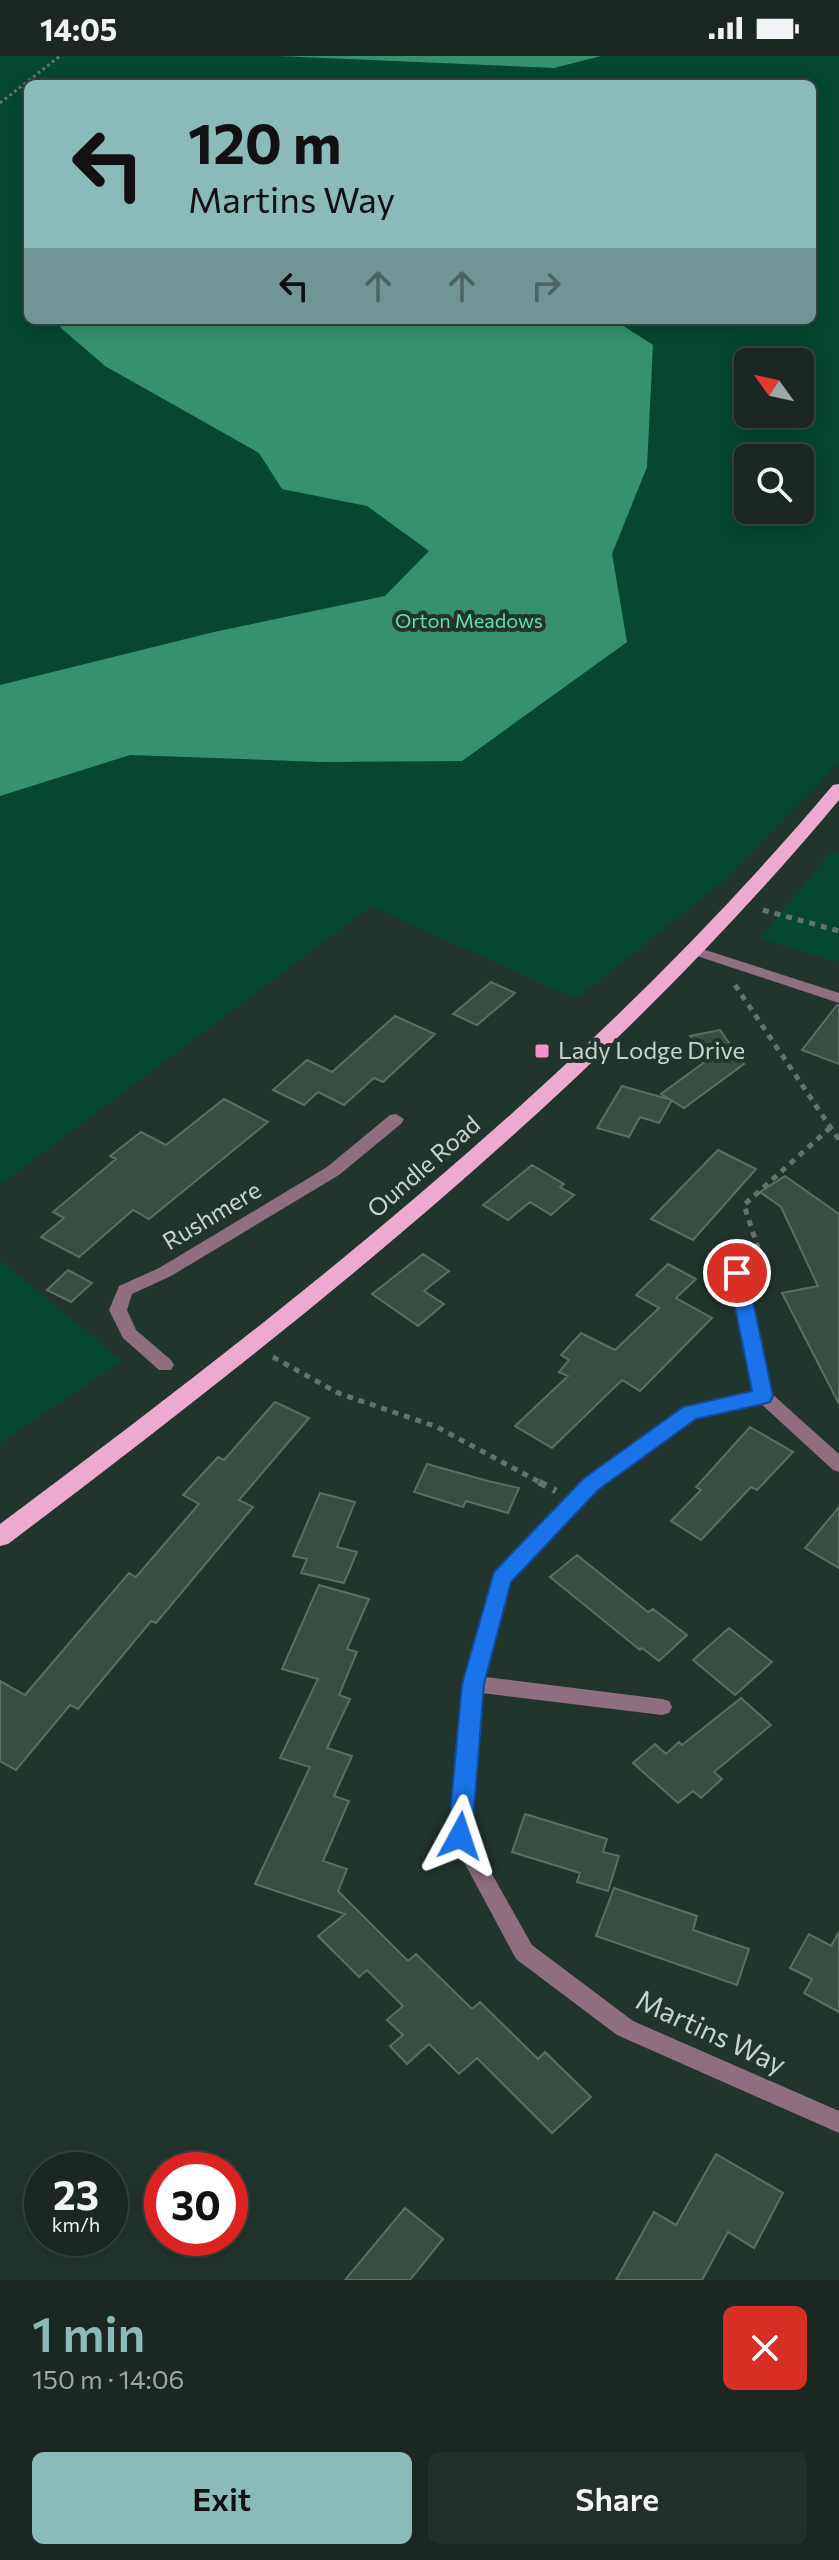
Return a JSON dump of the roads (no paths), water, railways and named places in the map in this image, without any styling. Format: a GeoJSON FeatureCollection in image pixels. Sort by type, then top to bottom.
{"type":"FeatureCollection","features":[{"type":"Feature","properties":{"kind":"main road","name":"Oundle Road"},"geometry":{"type":"LineString","coordinates":[[0,1537],[150,1425],[343,1272],[468,1163],[588,1055],[693,950],[797,840],[839,789]]}},
{"type":"Feature","properties":{"kind":"street"},"geometry":{"type":"LineString","coordinates":[[693,950],[839,998]]}},
{"type":"Feature","properties":{"kind":"street","name":"Rushmere"},"geometry":{"type":"LineString","coordinates":[[165,1365],[129,1334],[118,1310],[125,1290],[165,1272],[333,1171],[396,1119]]}},
{"type":"Feature","properties":{"kind":"street"},"geometry":{"type":"LineString","coordinates":[[737,1273],[763,1396],[839,1465]]}},
{"type":"Feature","properties":{"kind":"street","name":"Martins Way"},"geometry":{"type":"LineString","coordinates":[[763,1396],[690,1413],[591,1484],[501,1578],[473,1684],[460,1836],[524,1952],[625,2028],[839,2122]]}},
{"type":"Feature","properties":{"kind":"street"},"geometry":{"type":"LineString","coordinates":[[473,1684],[662,1707]]}},
{"type":"Feature","properties":{"kind":"place","name":"Lady Lodge Drive"},"geometry":{"type":"Point","coordinates":[542,1051]}},
{"type":"Feature","properties":{"kind":"park label","name":"Orton Meadows"},"geometry":{"type":"Point","coordinates":[469,621]}}]}
